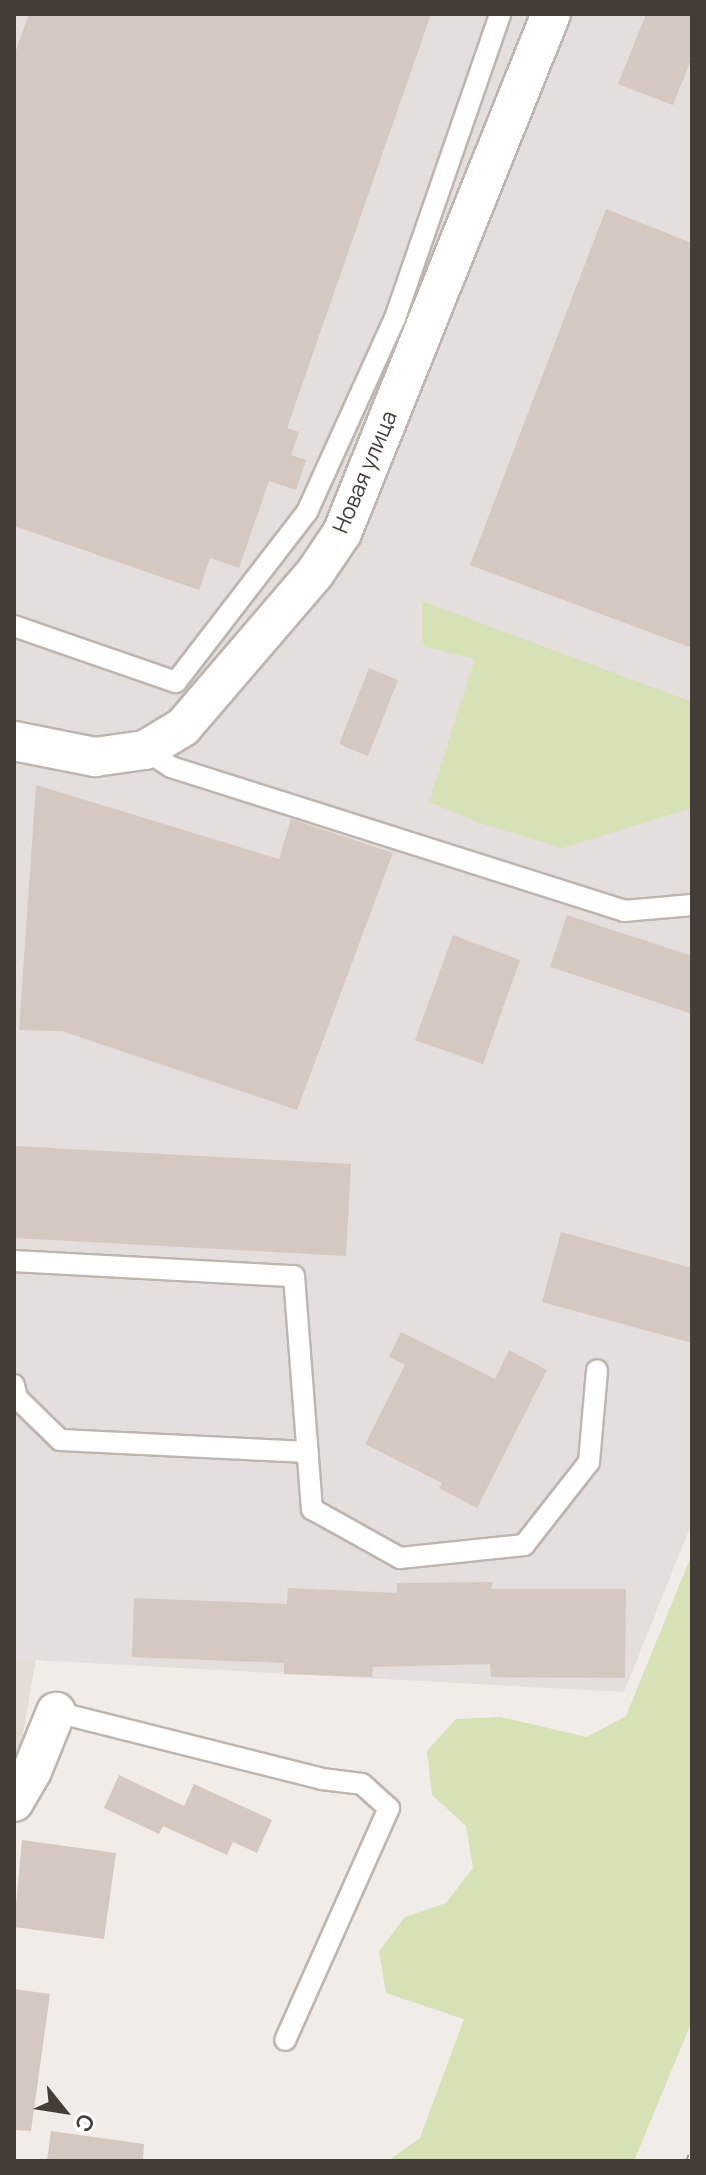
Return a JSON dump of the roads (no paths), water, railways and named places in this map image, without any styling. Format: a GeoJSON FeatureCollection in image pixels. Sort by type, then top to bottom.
{"type":"FeatureCollection","features":[{"type":"Feature","properties":{"kind":"street","name":"Новая улица"},"geometry":{"type":"LineString","coordinates":[[14,741],[95,757],[145,750],[183,727],[315,573],[342,533],[551,14]]}},
{"type":"Feature","properties":{"kind":"street"},"geometry":{"type":"LineString","coordinates":[[14,1802],[32,1771],[56,1712]]}},
{"type":"Feature","properties":{"kind":"lane"},"geometry":{"type":"LineString","coordinates":[[14,626],[176,682],[307,512],[395,318],[500,14]]}},
{"type":"Feature","properties":{"kind":"lane"},"geometry":{"type":"LineString","coordinates":[[145,750],[171,767],[624,911],[692,905]]}},
{"type":"Feature","properties":{"kind":"lane"},"geometry":{"type":"LineString","coordinates":[[14,1261],[294,1276],[312,1509],[400,1558],[524,1545],[589,1462],[597,1370]]}},
{"type":"Feature","properties":{"kind":"lane"},"geometry":{"type":"LineString","coordinates":[[14,1385],[17,1398],[60,1440],[308,1452]]}},
{"type":"Feature","properties":{"kind":"lane"},"geometry":{"type":"LineString","coordinates":[[56,1712],[322,1779],[362,1784],[389,1808],[285,2040]]}},
{"type":"Feature","properties":{"kind":"railway"},"geometry":{"type":"LineString","coordinates":[[690,2161],[692,2155]]}}]}
